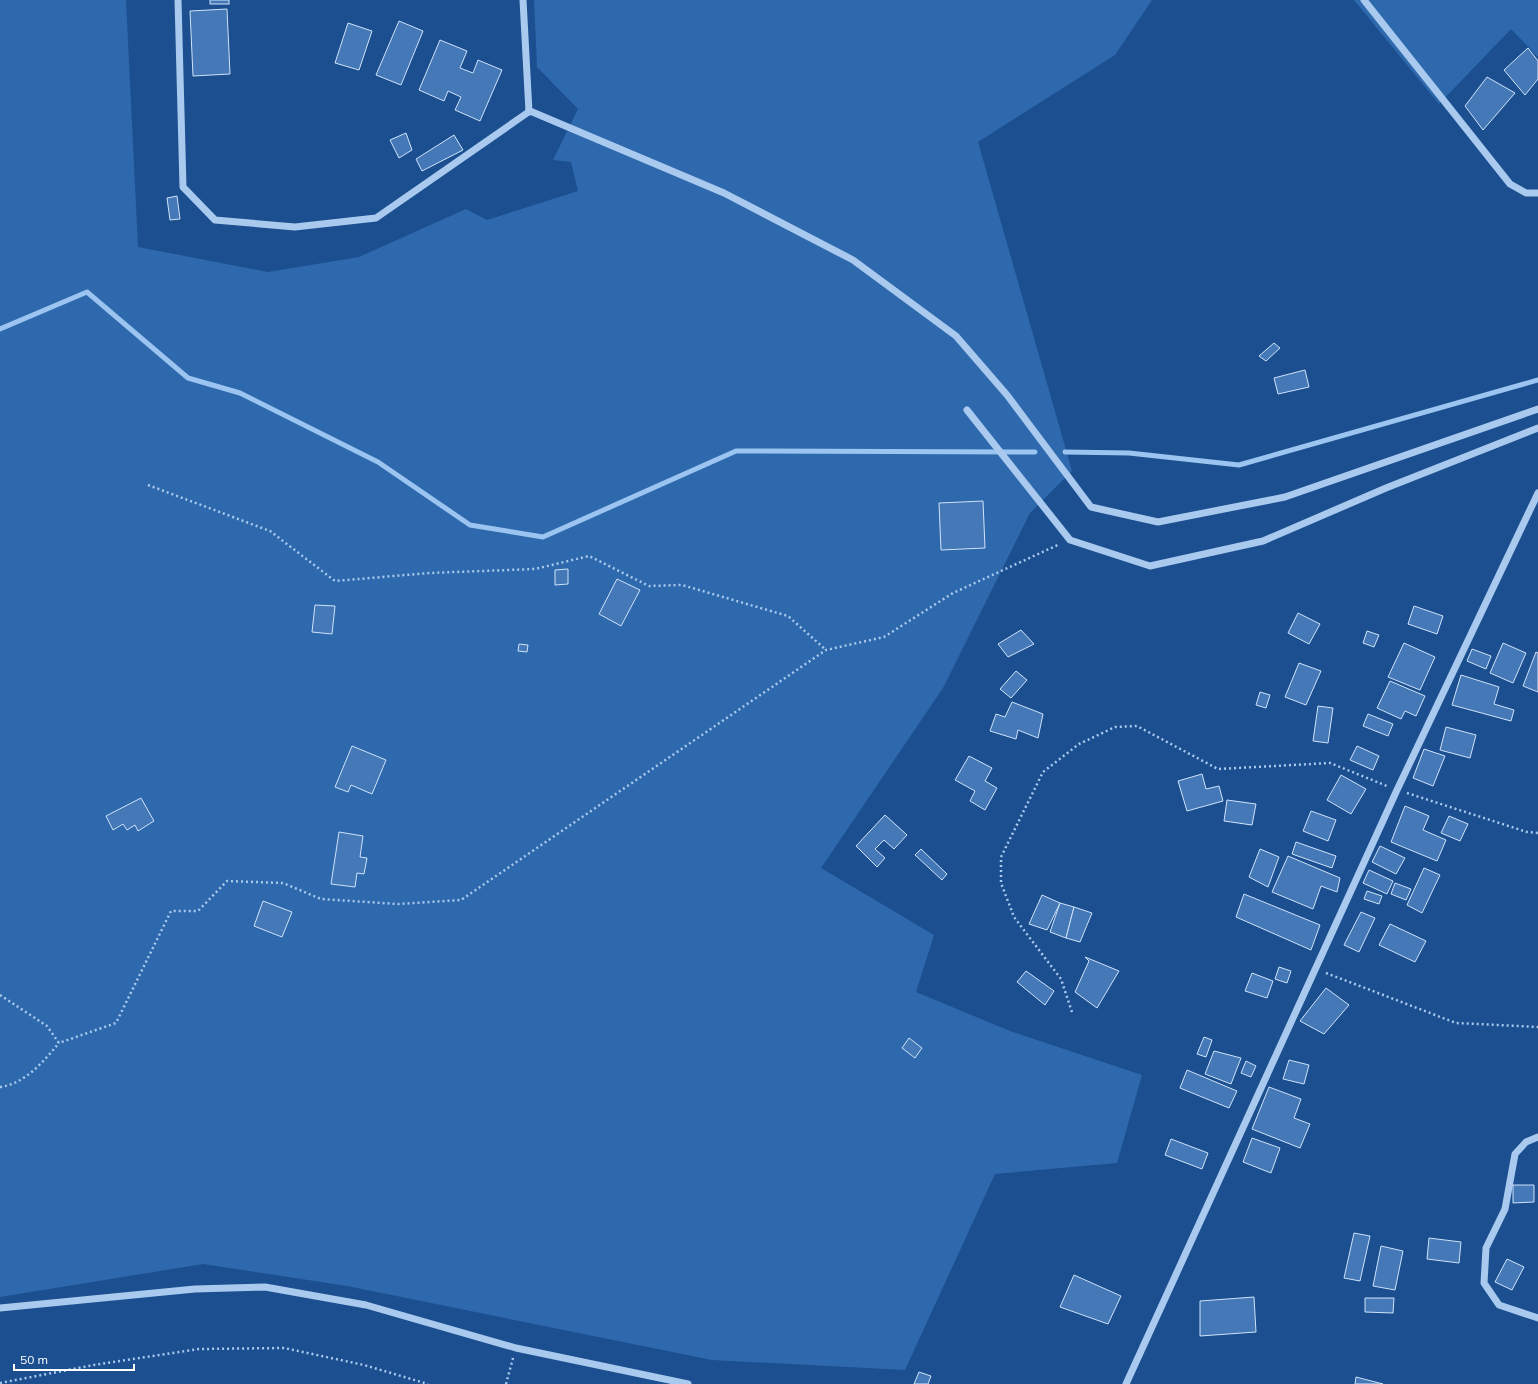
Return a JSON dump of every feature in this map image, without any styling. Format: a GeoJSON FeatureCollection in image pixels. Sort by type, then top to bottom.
{"type":"FeatureCollection","features":[{"type":"Feature","properties":{"kind":"street"},"geometry":{"type":"LineString","coordinates":[[178,0],[183,187],[215,220],[295,227],[376,218],[529,112]]}},
{"type":"Feature","properties":{"kind":"street"},"geometry":{"type":"LineString","coordinates":[[523,0],[529,112]]}},
{"type":"Feature","properties":{"kind":"street"},"geometry":{"type":"LineString","coordinates":[[1364,0],[1510,184],[1526,193],[1538,193]]}},
{"type":"Feature","properties":{"kind":"street"},"geometry":{"type":"LineString","coordinates":[[529,112],[724,194],[853,260],[956,336],[1007,395],[1091,507],[1158,522],[1285,497],[1538,409]]}},
{"type":"Feature","properties":{"kind":"street"},"geometry":{"type":"LineString","coordinates":[[967,410],[1070,540],[1150,566],[1263,541],[1386,488],[1538,428]]}},
{"type":"Feature","properties":{"kind":"street"},"geometry":{"type":"LineString","coordinates":[[1126,1384],[1317,970],[1397,790],[1538,493]]}},
{"type":"Feature","properties":{"kind":"street"},"geometry":{"type":"LineString","coordinates":[[1538,1137],[1526,1142],[1515,1154],[1505,1209],[1486,1248],[1484,1283],[1499,1305],[1538,1318]]}},
{"type":"Feature","properties":{"kind":"street"},"geometry":{"type":"LineString","coordinates":[[0,1308],[195,1289],[265,1287],[366,1305],[516,1348],[688,1384]]}},
{"type":"Feature","properties":{"kind":"path"},"geometry":{"type":"LineString","coordinates":[[148,485],[270,531],[335,581],[429,573],[535,569],[589,556],[649,586],[682,585],[788,616],[826,650]]}},
{"type":"Feature","properties":{"kind":"path"},"geometry":{"type":"LineString","coordinates":[[0,1087],[7,1086],[38,1068],[59,1043],[116,1022],[171,910],[198,911],[228,881],[283,883],[321,899],[398,904],[461,900],[826,650],[884,637],[953,593],[1070,540]]}},
{"type":"Feature","properties":{"kind":"path"},"geometry":{"type":"LineString","coordinates":[[1072,1012],[1061,979],[1014,917],[1001,883],[1001,857],[1043,772],[1079,744],[1115,727],[1137,726],[1218,769],[1330,763],[1397,790],[1527,832],[1538,834]]}},
{"type":"Feature","properties":{"kind":"path"},"geometry":{"type":"LineString","coordinates":[[1317,970],[1456,1023],[1538,1027]]}},
{"type":"Feature","properties":{"kind":"path"},"geometry":{"type":"LineString","coordinates":[[0,995],[47,1026],[59,1043]]}},
{"type":"Feature","properties":{"kind":"path"},"geometry":{"type":"LineString","coordinates":[[0,1383],[94,1365],[199,1349],[284,1348],[364,1365],[428,1384]]}},
{"type":"Feature","properties":{"kind":"path"},"geometry":{"type":"LineString","coordinates":[[506,1384],[516,1348]]}},
{"type":"Feature","properties":{"kind":"shaded area"},"geometry":{"type":"Polygon","coordinates":[[[0,0],[126,0],[138,247],[268,272],[359,257],[466,209],[487,220],[578,191],[571,162],[553,160],[578,109],[537,67],[534,0],[1152,0],[1115,55],[978,142],[1072,471],[1030,513],[943,688],[821,868],[934,935],[916,992],[1010,1031],[1142,1075],[1117,1163],[995,1174],[905,1370],[712,1360],[347,1286],[203,1264],[0,1297],[0,0]]]}},
{"type":"Feature","properties":{"kind":"shaded area"},"geometry":{"type":"Polygon","coordinates":[[[1354,0],[1538,0],[1538,57],[1511,29],[1439,104],[1354,0]]]}},
{"type":"Feature","properties":{"kind":"building"},"geometry":{"type":"Polygon","coordinates":[[[210,0],[229,0],[229,4],[210,4],[210,0]]]}},
{"type":"Feature","properties":{"kind":"building"},"geometry":{"type":"Polygon","coordinates":[[[227,9],[230,74],[193,76],[190,11],[227,9]]]}},
{"type":"Feature","properties":{"kind":"building"},"geometry":{"type":"Polygon","coordinates":[[[399,21],[423,31],[401,85],[376,75],[399,21]]]}},
{"type":"Feature","properties":{"kind":"building"},"geometry":{"type":"Polygon","coordinates":[[[348,23],[372,31],[359,70],[335,63],[348,23]]]}},
{"type":"Feature","properties":{"kind":"building"},"geometry":{"type":"Polygon","coordinates":[[[440,40],[467,51],[460,68],[473,73],[478,60],[502,70],[480,121],[455,110],[461,97],[448,91],[444,101],[419,90],[440,40]]]}},
{"type":"Feature","properties":{"kind":"building"},"geometry":{"type":"Polygon","coordinates":[[[1528,48],[1538,61],[1538,79],[1525,95],[1504,70],[1528,48]]]}},
{"type":"Feature","properties":{"kind":"building"},"geometry":{"type":"Polygon","coordinates":[[[1487,77],[1515,93],[1483,130],[1465,106],[1487,77]]]}},
{"type":"Feature","properties":{"kind":"building"},"geometry":{"type":"Polygon","coordinates":[[[406,133],[412,150],[399,158],[390,140],[406,133]]]}},
{"type":"Feature","properties":{"kind":"building"},"geometry":{"type":"Polygon","coordinates":[[[454,135],[463,150],[422,171],[416,159],[454,135]]]}},
{"type":"Feature","properties":{"kind":"building"},"geometry":{"type":"Polygon","coordinates":[[[177,196],[180,219],[170,220],[167,198],[177,196]]]}},
{"type":"Feature","properties":{"kind":"building"},"geometry":{"type":"Polygon","coordinates":[[[1274,343],[1280,348],[1266,361],[1259,356],[1274,343]]]}},
{"type":"Feature","properties":{"kind":"building"},"geometry":{"type":"Polygon","coordinates":[[[1305,370],[1309,387],[1278,394],[1274,378],[1305,370]]]}},
{"type":"Feature","properties":{"kind":"building"},"geometry":{"type":"Polygon","coordinates":[[[983,501],[985,548],[941,550],[939,503],[983,501]]]}},
{"type":"Feature","properties":{"kind":"building"},"geometry":{"type":"Polygon","coordinates":[[[568,569],[568,584],[555,585],[555,570],[568,569]]]}},
{"type":"Feature","properties":{"kind":"building"},"geometry":{"type":"Polygon","coordinates":[[[617,579],[640,590],[621,626],[599,614],[617,579]]]}},
{"type":"Feature","properties":{"kind":"building"},"geometry":{"type":"Polygon","coordinates":[[[315,605],[335,606],[332,634],[312,632],[315,605]]]}},
{"type":"Feature","properties":{"kind":"building"},"geometry":{"type":"Polygon","coordinates":[[[1414,606],[1443,616],[1437,634],[1408,624],[1414,606]]]}},
{"type":"Feature","properties":{"kind":"building"},"geometry":{"type":"Polygon","coordinates":[[[1298,613],[1320,624],[1309,644],[1288,633],[1298,613]]]}},
{"type":"Feature","properties":{"kind":"building"},"geometry":{"type":"Polygon","coordinates":[[[1021,630],[1034,644],[1008,657],[998,644],[1021,630]]]}},
{"type":"Feature","properties":{"kind":"building"},"geometry":{"type":"Polygon","coordinates":[[[1367,631],[1379,635],[1374,647],[1363,643],[1367,631]]]}},
{"type":"Feature","properties":{"kind":"building"},"geometry":{"type":"Polygon","coordinates":[[[1404,643],[1435,657],[1420,690],[1388,677],[1404,643]]]}},
{"type":"Feature","properties":{"kind":"building"},"geometry":{"type":"Polygon","coordinates":[[[1503,643],[1526,653],[1513,683],[1490,673],[1503,643]]]}},
{"type":"Feature","properties":{"kind":"building"},"geometry":{"type":"Polygon","coordinates":[[[519,644],[528,645],[527,652],[518,651],[519,644]]]}},
{"type":"Feature","properties":{"kind":"building"},"geometry":{"type":"Polygon","coordinates":[[[1472,649],[1491,656],[1486,669],[1467,661],[1472,649]]]}},
{"type":"Feature","properties":{"kind":"building"},"geometry":{"type":"Polygon","coordinates":[[[1536,652],[1538,653],[1538,692],[1523,686],[1536,652]]]}},
{"type":"Feature","properties":{"kind":"building"},"geometry":{"type":"Polygon","coordinates":[[[1299,663],[1321,671],[1306,705],[1285,697],[1299,663]]]}},
{"type":"Feature","properties":{"kind":"building"},"geometry":{"type":"Polygon","coordinates":[[[1016,671],[1027,680],[1011,698],[1000,689],[1016,671]]]}},
{"type":"Feature","properties":{"kind":"building"},"geometry":{"type":"Polygon","coordinates":[[[1461,675],[1499,687],[1494,704],[1514,710],[1511,721],[1452,705],[1461,675]]]}},
{"type":"Feature","properties":{"kind":"building"},"geometry":{"type":"Polygon","coordinates":[[[1390,681],[1425,696],[1416,716],[1405,711],[1401,719],[1377,708],[1390,681]]]}},
{"type":"Feature","properties":{"kind":"building"},"geometry":{"type":"Polygon","coordinates":[[[1260,692],[1270,695],[1266,708],[1256,705],[1260,692]]]}},
{"type":"Feature","properties":{"kind":"building"},"geometry":{"type":"Polygon","coordinates":[[[1012,702],[1043,714],[1038,738],[1018,730],[1016,739],[990,731],[996,714],[1005,717],[1012,702]]]}},
{"type":"Feature","properties":{"kind":"building"},"geometry":{"type":"Polygon","coordinates":[[[1318,706],[1333,708],[1328,743],[1313,741],[1318,706]]]}},
{"type":"Feature","properties":{"kind":"building"},"geometry":{"type":"Polygon","coordinates":[[[1368,714],[1393,724],[1388,736],[1363,726],[1368,714]]]}},
{"type":"Feature","properties":{"kind":"building"},"geometry":{"type":"Polygon","coordinates":[[[1446,727],[1476,735],[1470,758],[1440,750],[1446,727]]]}},
{"type":"Feature","properties":{"kind":"building"},"geometry":{"type":"Polygon","coordinates":[[[352,746],[386,760],[372,794],[351,785],[348,792],[335,787],[352,746]]]}},
{"type":"Feature","properties":{"kind":"building"},"geometry":{"type":"Polygon","coordinates":[[[1357,746],[1379,756],[1373,770],[1350,760],[1357,746]]]}},
{"type":"Feature","properties":{"kind":"building"},"geometry":{"type":"Polygon","coordinates":[[[1424,749],[1445,756],[1433,786],[1413,778],[1424,749]]]}},
{"type":"Feature","properties":{"kind":"building"},"geometry":{"type":"Polygon","coordinates":[[[969,756],[992,768],[985,781],[997,788],[985,810],[970,801],[975,791],[955,780],[969,756]]]}},
{"type":"Feature","properties":{"kind":"building"},"geometry":{"type":"Polygon","coordinates":[[[1202,774],[1206,789],[1219,786],[1223,801],[1187,811],[1178,781],[1202,774]]]}},
{"type":"Feature","properties":{"kind":"building"},"geometry":{"type":"Polygon","coordinates":[[[1341,775],[1366,789],[1351,814],[1327,800],[1341,775]]]}},
{"type":"Feature","properties":{"kind":"building"},"geometry":{"type":"Polygon","coordinates":[[[141,798],[154,821],[138,831],[135,825],[127,830],[123,824],[113,830],[106,816],[141,798]]]}},
{"type":"Feature","properties":{"kind":"building"},"geometry":{"type":"Polygon","coordinates":[[[1227,800],[1256,804],[1252,825],[1224,821],[1227,800]]]}},
{"type":"Feature","properties":{"kind":"building"},"geometry":{"type":"Polygon","coordinates":[[[1405,806],[1429,816],[1423,830],[1446,840],[1437,861],[1391,842],[1405,806]]]}},
{"type":"Feature","properties":{"kind":"building"},"geometry":{"type":"Polygon","coordinates":[[[1311,811],[1336,820],[1328,841],[1303,831],[1311,811]]]}},
{"type":"Feature","properties":{"kind":"building"},"geometry":{"type":"Polygon","coordinates":[[[885,815],[907,835],[894,849],[884,840],[875,849],[885,858],[877,867],[856,846],[885,815]]]}},
{"type":"Feature","properties":{"kind":"building"},"geometry":{"type":"Polygon","coordinates":[[[1449,816],[1468,824],[1460,841],[1441,833],[1449,816]]]}},
{"type":"Feature","properties":{"kind":"building"},"geometry":{"type":"Polygon","coordinates":[[[339,832],[363,836],[360,857],[367,858],[364,874],[357,873],[355,887],[331,884],[339,832]]]}},
{"type":"Feature","properties":{"kind":"building"},"geometry":{"type":"Polygon","coordinates":[[[1296,842],[1336,856],[1332,868],[1292,854],[1296,842]]]}},
{"type":"Feature","properties":{"kind":"building"},"geometry":{"type":"Polygon","coordinates":[[[1380,846],[1405,858],[1396,874],[1372,862],[1380,846]]]}},
{"type":"Feature","properties":{"kind":"building"},"geometry":{"type":"Polygon","coordinates":[[[921,849],[947,874],[942,880],[915,855],[921,849]]]}},
{"type":"Feature","properties":{"kind":"building"},"geometry":{"type":"Polygon","coordinates":[[[1260,849],[1279,857],[1268,887],[1249,877],[1260,849]]]}},
{"type":"Feature","properties":{"kind":"building"},"geometry":{"type":"Polygon","coordinates":[[[1288,856],[1340,878],[1337,892],[1321,886],[1313,909],[1272,892],[1288,856]]]}},
{"type":"Feature","properties":{"kind":"building"},"geometry":{"type":"Polygon","coordinates":[[[1424,868],[1440,875],[1422,913],[1407,905],[1424,868]]]}},
{"type":"Feature","properties":{"kind":"building"},"geometry":{"type":"Polygon","coordinates":[[[1369,870],[1393,881],[1387,894],[1363,883],[1369,870]]]}},
{"type":"Feature","properties":{"kind":"building"},"geometry":{"type":"Polygon","coordinates":[[[1395,883],[1411,889],[1406,900],[1391,894],[1395,883]]]}},
{"type":"Feature","properties":{"kind":"building"},"geometry":{"type":"Polygon","coordinates":[[[1367,891],[1382,896],[1379,904],[1364,899],[1367,891]]]}},
{"type":"Feature","properties":{"kind":"building"},"geometry":{"type":"Polygon","coordinates":[[[1244,894],[1320,925],[1311,950],[1236,917],[1244,894]]]}},
{"type":"Feature","properties":{"kind":"building"},"geometry":{"type":"Polygon","coordinates":[[[1042,895],[1060,903],[1047,930],[1029,924],[1042,895]]]}},
{"type":"Feature","properties":{"kind":"building"},"geometry":{"type":"Polygon","coordinates":[[[263,901],[292,912],[282,937],[254,926],[263,901]]]}},
{"type":"Feature","properties":{"kind":"building"},"geometry":{"type":"Polygon","coordinates":[[[1060,903],[1074,907],[1066,938],[1050,932],[1060,903]]]}},
{"type":"Feature","properties":{"kind":"building"},"geometry":{"type":"Polygon","coordinates":[[[1074,907],[1092,913],[1080,942],[1066,938],[1074,907]]]}},
{"type":"Feature","properties":{"kind":"building"},"geometry":{"type":"Polygon","coordinates":[[[1361,912],[1375,918],[1359,952],[1344,945],[1361,912]]]}},
{"type":"Feature","properties":{"kind":"building"},"geometry":{"type":"Polygon","coordinates":[[[1390,924],[1426,941],[1415,962],[1379,945],[1390,924]]]}},
{"type":"Feature","properties":{"kind":"building"},"geometry":{"type":"Polygon","coordinates":[[[1085,957],[1119,971],[1097,1008],[1075,992],[1089,961],[1085,957]]]}},
{"type":"Feature","properties":{"kind":"building"},"geometry":{"type":"Polygon","coordinates":[[[1279,967],[1291,971],[1287,983],[1275,979],[1279,967]]]}},
{"type":"Feature","properties":{"kind":"building"},"geometry":{"type":"Polygon","coordinates":[[[1026,971],[1054,991],[1045,1005],[1017,982],[1026,971]]]}},
{"type":"Feature","properties":{"kind":"building"},"geometry":{"type":"Polygon","coordinates":[[[1252,973],[1273,981],[1267,998],[1245,991],[1252,973]]]}},
{"type":"Feature","properties":{"kind":"building"},"geometry":{"type":"Polygon","coordinates":[[[1326,988],[1349,1005],[1324,1034],[1300,1021],[1326,988]]]}},
{"type":"Feature","properties":{"kind":"building"},"geometry":{"type":"Polygon","coordinates":[[[1204,1037],[1212,1040],[1206,1057],[1197,1054],[1204,1037]]]}},
{"type":"Feature","properties":{"kind":"building"},"geometry":{"type":"Polygon","coordinates":[[[909,1038],[922,1048],[915,1058],[902,1048],[909,1038]]]}},
{"type":"Feature","properties":{"kind":"building"},"geometry":{"type":"Polygon","coordinates":[[[1214,1051],[1241,1058],[1231,1084],[1205,1074],[1214,1051]]]}},
{"type":"Feature","properties":{"kind":"building"},"geometry":{"type":"Polygon","coordinates":[[[1289,1060],[1309,1065],[1304,1084],[1283,1079],[1289,1060]]]}},
{"type":"Feature","properties":{"kind":"building"},"geometry":{"type":"Polygon","coordinates":[[[1246,1061],[1256,1066],[1251,1077],[1241,1073],[1246,1061]]]}},
{"type":"Feature","properties":{"kind":"building"},"geometry":{"type":"Polygon","coordinates":[[[1187,1070],[1237,1091],[1229,1108],[1180,1088],[1187,1070]]]}},
{"type":"Feature","properties":{"kind":"building"},"geometry":{"type":"Polygon","coordinates":[[[1269,1087],[1301,1099],[1294,1118],[1310,1124],[1300,1148],[1252,1129],[1269,1087]]]}},
{"type":"Feature","properties":{"kind":"building"},"geometry":{"type":"Polygon","coordinates":[[[1252,1138],[1280,1148],[1271,1173],[1243,1162],[1252,1138]]]}},
{"type":"Feature","properties":{"kind":"building"},"geometry":{"type":"Polygon","coordinates":[[[1171,1139],[1208,1153],[1202,1169],[1165,1155],[1171,1139]]]}},
{"type":"Feature","properties":{"kind":"building"},"geometry":{"type":"Polygon","coordinates":[[[1513,1185],[1534,1185],[1534,1202],[1513,1203],[1513,1185]]]}},
{"type":"Feature","properties":{"kind":"building"},"geometry":{"type":"Polygon","coordinates":[[[1354,1233],[1370,1236],[1360,1281],[1344,1278],[1354,1233]]]}},
{"type":"Feature","properties":{"kind":"building"},"geometry":{"type":"Polygon","coordinates":[[[1429,1238],[1461,1242],[1459,1263],[1427,1259],[1429,1238]]]}},
{"type":"Feature","properties":{"kind":"building"},"geometry":{"type":"Polygon","coordinates":[[[1381,1246],[1403,1251],[1395,1290],[1373,1286],[1381,1246]]]}},
{"type":"Feature","properties":{"kind":"building"},"geometry":{"type":"Polygon","coordinates":[[[1507,1259],[1524,1267],[1512,1290],[1495,1282],[1507,1259]]]}},
{"type":"Feature","properties":{"kind":"building"},"geometry":{"type":"Polygon","coordinates":[[[1074,1275],[1121,1296],[1108,1324],[1060,1307],[1074,1275]]]}},
{"type":"Feature","properties":{"kind":"building"},"geometry":{"type":"Polygon","coordinates":[[[1254,1297],[1256,1332],[1200,1336],[1200,1301],[1254,1297]]]}},
{"type":"Feature","properties":{"kind":"building"},"geometry":{"type":"Polygon","coordinates":[[[1365,1298],[1394,1298],[1393,1313],[1365,1312],[1365,1298]]]}},
{"type":"Feature","properties":{"kind":"building"},"geometry":{"type":"Polygon","coordinates":[[[919,1372],[931,1376],[928,1384],[914,1384],[919,1372]]]}},
{"type":"Feature","properties":{"kind":"building"},"geometry":{"type":"Polygon","coordinates":[[[1356,1377],[1383,1384],[1355,1384],[1356,1377]]]}},
{"type":"Feature","properties":{"kind":"waterway"},"geometry":{"type":"LineString","coordinates":[[0,329],[87,292],[188,378],[240,393],[378,462],[470,525],[543,537],[736,451],[1035,452]]}},
{"type":"Feature","properties":{"kind":"waterway"},"geometry":{"type":"LineString","coordinates":[[1065,452],[1129,453],[1239,465],[1538,380]]}}]}
